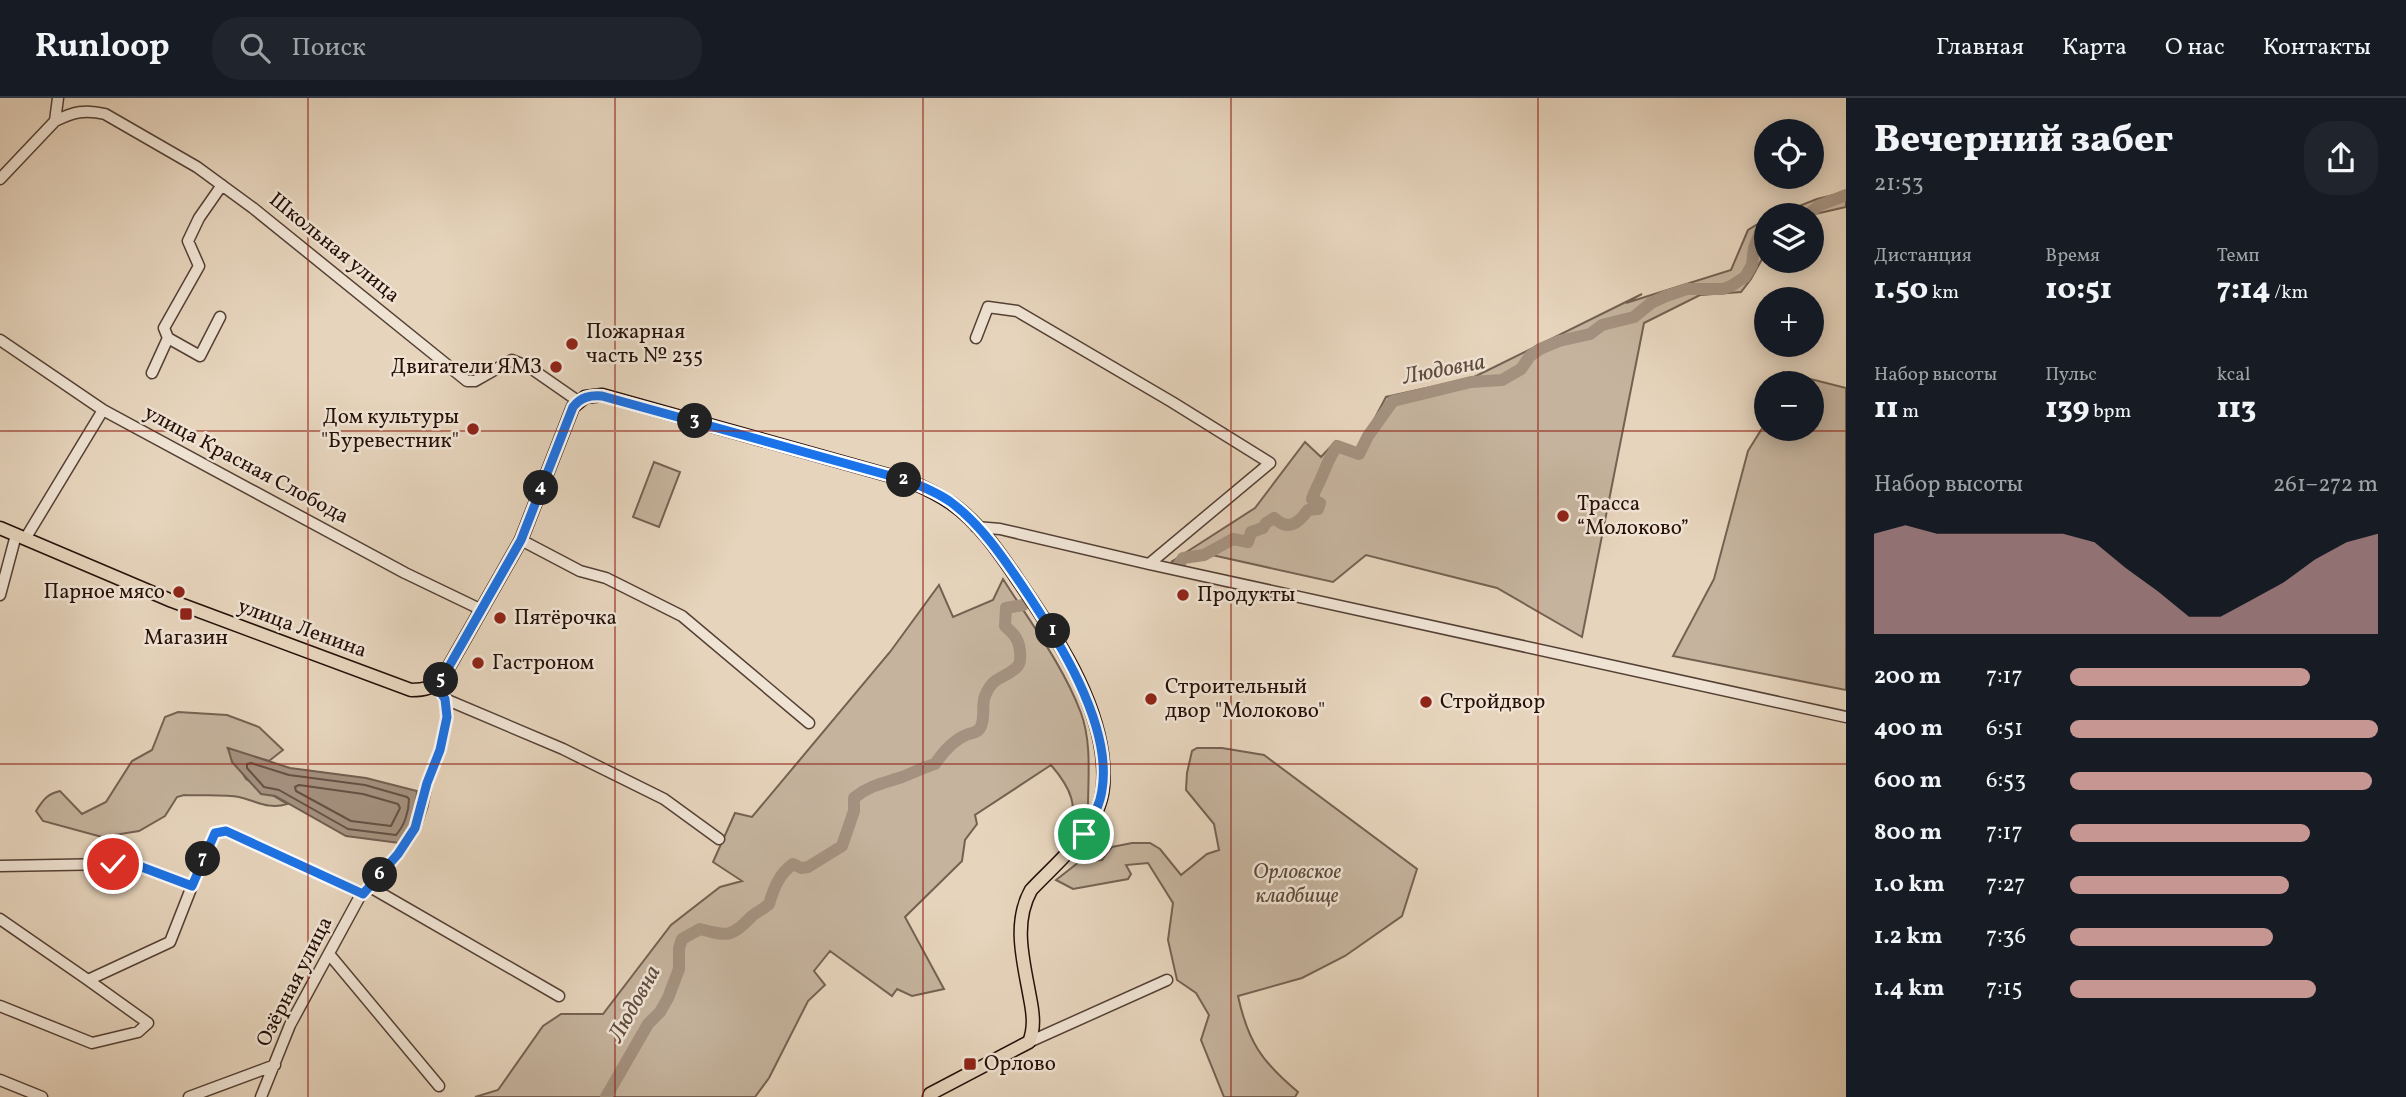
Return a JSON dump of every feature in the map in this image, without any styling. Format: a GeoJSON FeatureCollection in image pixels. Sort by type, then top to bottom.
{"type":"FeatureCollection","features":[{"type":"Feature","properties":{"kind":"main road"},"geometry":{"type":"LineString","coordinates":[[436,685],[521,540],[567,421],[578,401],[585,397],[602,396],[909,481],[953,503],[992,543],[1065,654],[1094,720],[1102,763],[1103,788],[1097,810],[1084,834],[1031,890],[1026,900],[1020,938],[1032,1007],[1033,1027],[1029,1042],[928,1096]]}},
{"type":"Feature","properties":{"kind":"main road","name":"улица Ленина"},"geometry":{"type":"LineString","coordinates":[[0,528],[184,606],[411,690],[424,690],[436,685]]}},
{"type":"Feature","properties":{"kind":"street"},"geometry":{"type":"LineString","coordinates":[[0,179],[55,121],[58,98]]}},
{"type":"Feature","properties":{"kind":"street","name":"Школьная улица"},"geometry":{"type":"LineString","coordinates":[[55,121],[76,112],[90,110],[105,114],[197,167],[467,381],[475,381],[512,360],[529,367],[578,401]]}},
{"type":"Feature","properties":{"kind":"street"},"geometry":{"type":"LineString","coordinates":[[220,317],[200,356],[168,338],[164,328],[199,266],[188,241],[199,218],[222,185]]}},
{"type":"Feature","properties":{"kind":"street"},"geometry":{"type":"LineString","coordinates":[[976,338],[988,307],[1017,311],[1270,463],[1149,564]]}},
{"type":"Feature","properties":{"kind":"street"},"geometry":{"type":"LineString","coordinates":[[152,373],[168,338]]}},
{"type":"Feature","properties":{"kind":"street","name":"улица Красная Слобода"},"geometry":{"type":"LineString","coordinates":[[0,340],[103,410],[405,572],[482,610]]}},
{"type":"Feature","properties":{"kind":"street"},"geometry":{"type":"LineString","coordinates":[[0,595],[20,537],[103,410]]}},
{"type":"Feature","properties":{"kind":"street"},"geometry":{"type":"LineString","coordinates":[[976,527],[1000,529],[1846,718]]}},
{"type":"Feature","properties":{"kind":"street"},"geometry":{"type":"LineString","coordinates":[[521,540],[580,571],[606,578],[682,616],[810,723]]}},
{"type":"Feature","properties":{"kind":"street"},"geometry":{"type":"LineString","coordinates":[[436,685],[445,699],[563,749],[664,799],[719,839]]}},
{"type":"Feature","properties":{"kind":"street","name":"Озёрная улица"},"geometry":{"type":"LineString","coordinates":[[261,1097],[290,1025],[329,954],[366,891],[398,854],[415,828],[427,783],[440,750],[447,717],[445,699]]}},
{"type":"Feature","properties":{"kind":"street"},"geometry":{"type":"LineString","coordinates":[[88,979],[170,942],[215,833],[226,831],[366,891],[559,996]]}},
{"type":"Feature","properties":{"kind":"street"},"geometry":{"type":"LineString","coordinates":[[0,866],[139,866],[192,886]]}},
{"type":"Feature","properties":{"kind":"street"},"geometry":{"type":"LineString","coordinates":[[0,919],[148,1023],[138,1032],[92,1043],[0,1006]]}},
{"type":"Feature","properties":{"kind":"street"},"geometry":{"type":"LineString","coordinates":[[329,954],[439,1086]]}},
{"type":"Feature","properties":{"kind":"street"},"geometry":{"type":"LineString","coordinates":[[1029,1042],[1167,980]]}},
{"type":"Feature","properties":{"kind":"street"},"geometry":{"type":"LineString","coordinates":[[189,1097],[275,1065]]}},
{"type":"Feature","properties":{"kind":"street"},"geometry":{"type":"LineString","coordinates":[[0,1080],[42,1097]]}},
{"type":"Feature","properties":{"kind":"green space"},"geometry":{"type":"Polygon","coordinates":[[[1846,192],[1846,207],[1824,212],[1824,203],[1807,203],[1846,192]]]}},
{"type":"Feature","properties":{"kind":"green space"},"geometry":{"type":"Polygon","coordinates":[[[1754,226],[1754,273],[1741,292],[1700,295],[1644,323],[1582,637],[1497,588],[1366,555],[1333,582],[1212,555],[1171,562],[1255,508],[1305,442],[1321,457],[1336,441],[1357,452],[1386,397],[1472,378],[1642,294],[1626,303],[1731,270],[1748,230],[1754,226]]]}},
{"type":"Feature","properties":{"kind":"green space"},"geometry":{"type":"Polygon","coordinates":[[[1824,382],[1846,388],[1846,690],[1673,656],[1714,579],[1748,451],[1754,441],[1824,441],[1824,382]]]}},
{"type":"Feature","properties":{"kind":"green space"},"geometry":{"type":"Polygon","coordinates":[[[654,462],[680,472],[659,527],[633,517],[654,462]]]}},
{"type":"Feature","properties":{"kind":"green space"},"geometry":{"type":"Polygon","coordinates":[[[1003,579],[1056,661],[1081,713],[1088,748],[1088,809],[1064,835],[1073,807],[1064,782],[1051,765],[975,815],[977,824],[965,840],[962,861],[905,917],[944,989],[912,996],[897,989],[892,996],[830,951],[814,971],[825,985],[808,1001],[769,1078],[755,1097],[475,1097],[498,1090],[543,1026],[561,1014],[603,1014],[671,925],[720,887],[742,881],[713,862],[735,813],[752,817],[890,652],[939,585],[953,617],[993,600],[1003,579]]]}},
{"type":"Feature","properties":{"kind":"green space"},"geometry":{"type":"Polygon","coordinates":[[[178,712],[227,715],[259,727],[283,750],[269,761],[228,749],[246,779],[287,804],[268,805],[233,796],[184,795],[177,797],[165,816],[139,831],[102,837],[43,821],[36,811],[46,798],[56,792],[60,791],[82,814],[106,802],[132,761],[152,750],[165,717],[178,712]]]}},
{"type":"Feature","properties":{"kind":"green space","name":"Орловское кладбище"},"geometry":{"type":"Polygon","coordinates":[[[1197,748],[1222,748],[1264,755],[1417,869],[1402,916],[1345,956],[1302,978],[1238,996],[1258,1050],[1275,1071],[1298,1092],[1295,1097],[1224,1097],[1201,1040],[1209,1015],[1196,993],[1177,980],[1168,940],[1173,903],[1148,863],[1126,865],[1131,874],[1128,879],[1073,889],[1056,880],[1079,862],[1102,860],[1112,847],[1132,843],[1150,843],[1160,849],[1181,875],[1207,854],[1219,850],[1214,824],[1186,790],[1192,751],[1197,748]]]}},
{"type":"Feature","properties":{"kind":"water"},"geometry":{"type":"Polygon","coordinates":[[[228,748],[290,768],[366,778],[417,791],[410,825],[399,843],[346,836],[275,796],[261,794],[232,762],[228,748]]]}},
{"type":"Feature","properties":{"kind":"waterway","name":"Людовна"},"geometry":{"type":"LineString","coordinates":[[1824,203],[1846,195]]}},
{"type":"Feature","properties":{"kind":"waterway","name":"Людовна"},"geometry":{"type":"LineString","coordinates":[[1178,566],[1183,558],[1204,555],[1233,539],[1248,542],[1251,532],[1263,528],[1274,518],[1288,525],[1300,519],[1308,510],[1318,509],[1320,503],[1312,499],[1337,446],[1359,454],[1368,436],[1393,401],[1471,382],[1502,380],[1521,369],[1530,356],[1540,349],[1559,341],[1590,334],[1602,325],[1634,317],[1651,303],[1666,296],[1687,289],[1723,289],[1731,286],[1745,277],[1752,265],[1754,248]]}},
{"type":"Feature","properties":{"kind":"waterway","name":"Людовна"},"geometry":{"type":"LineString","coordinates":[[606,1097],[648,1024],[660,1012],[668,998],[679,969],[682,939],[700,929],[723,934],[738,929],[769,904],[775,887],[793,864],[801,868],[808,867],[842,846],[854,811],[854,798],[871,787],[935,764],[961,737],[979,730],[988,690],[1020,662],[1017,641],[1005,626],[1006,608],[1023,605]]}},
{"type":"Feature","properties":{"kind":"place","name":"Пожарная часть № 235"},"geometry":{"type":"Point","coordinates":[572,344]}},
{"type":"Feature","properties":{"kind":"place","name":"Двигатели ЯМЗ"},"geometry":{"type":"Point","coordinates":[556,367]}},
{"type":"Feature","properties":{"kind":"place","name":"Дом культуры \"Буревестник\""},"geometry":{"type":"Point","coordinates":[473,429]}},
{"type":"Feature","properties":{"kind":"place","name":"Трасса “Молоково”"},"geometry":{"type":"Point","coordinates":[1563,516]}},
{"type":"Feature","properties":{"kind":"place","name":"Парное мясо"},"geometry":{"type":"Point","coordinates":[179,592]}},
{"type":"Feature","properties":{"kind":"place","name":"Продукты"},"geometry":{"type":"Point","coordinates":[1183,595]}},
{"type":"Feature","properties":{"kind":"place","name":"Магазин"},"geometry":{"type":"Point","coordinates":[186,614]}},
{"type":"Feature","properties":{"kind":"place","name":"Пятёрочка"},"geometry":{"type":"Point","coordinates":[500,618]}},
{"type":"Feature","properties":{"kind":"place","name":"Гастроном"},"geometry":{"type":"Point","coordinates":[478,663]}},
{"type":"Feature","properties":{"kind":"place","name":"Строительный двор \"Молоково\""},"geometry":{"type":"Point","coordinates":[1151,699]}},
{"type":"Feature","properties":{"kind":"place","name":"Стройдвор"},"geometry":{"type":"Point","coordinates":[1426,702]}},
{"type":"Feature","properties":{"kind":"place","name":"Орлово"},"geometry":{"type":"Point","coordinates":[970,1064]}},
{"type":"Feature","properties":{"kind":"route"},"geometry":{"type":"LineString","coordinates":[[113,864],[139,866],[192,886],[215,833],[226,831],[363,894],[398,854],[415,828],[427,783],[440,750],[447,717],[445,699],[436,685],[495,589],[521,540],[573,407],[578,401],[593,395],[909,481],[953,503],[992,543],[1049,625],[1086,698],[1100,746],[1103,788],[1097,810],[1084,834]]}}]}
